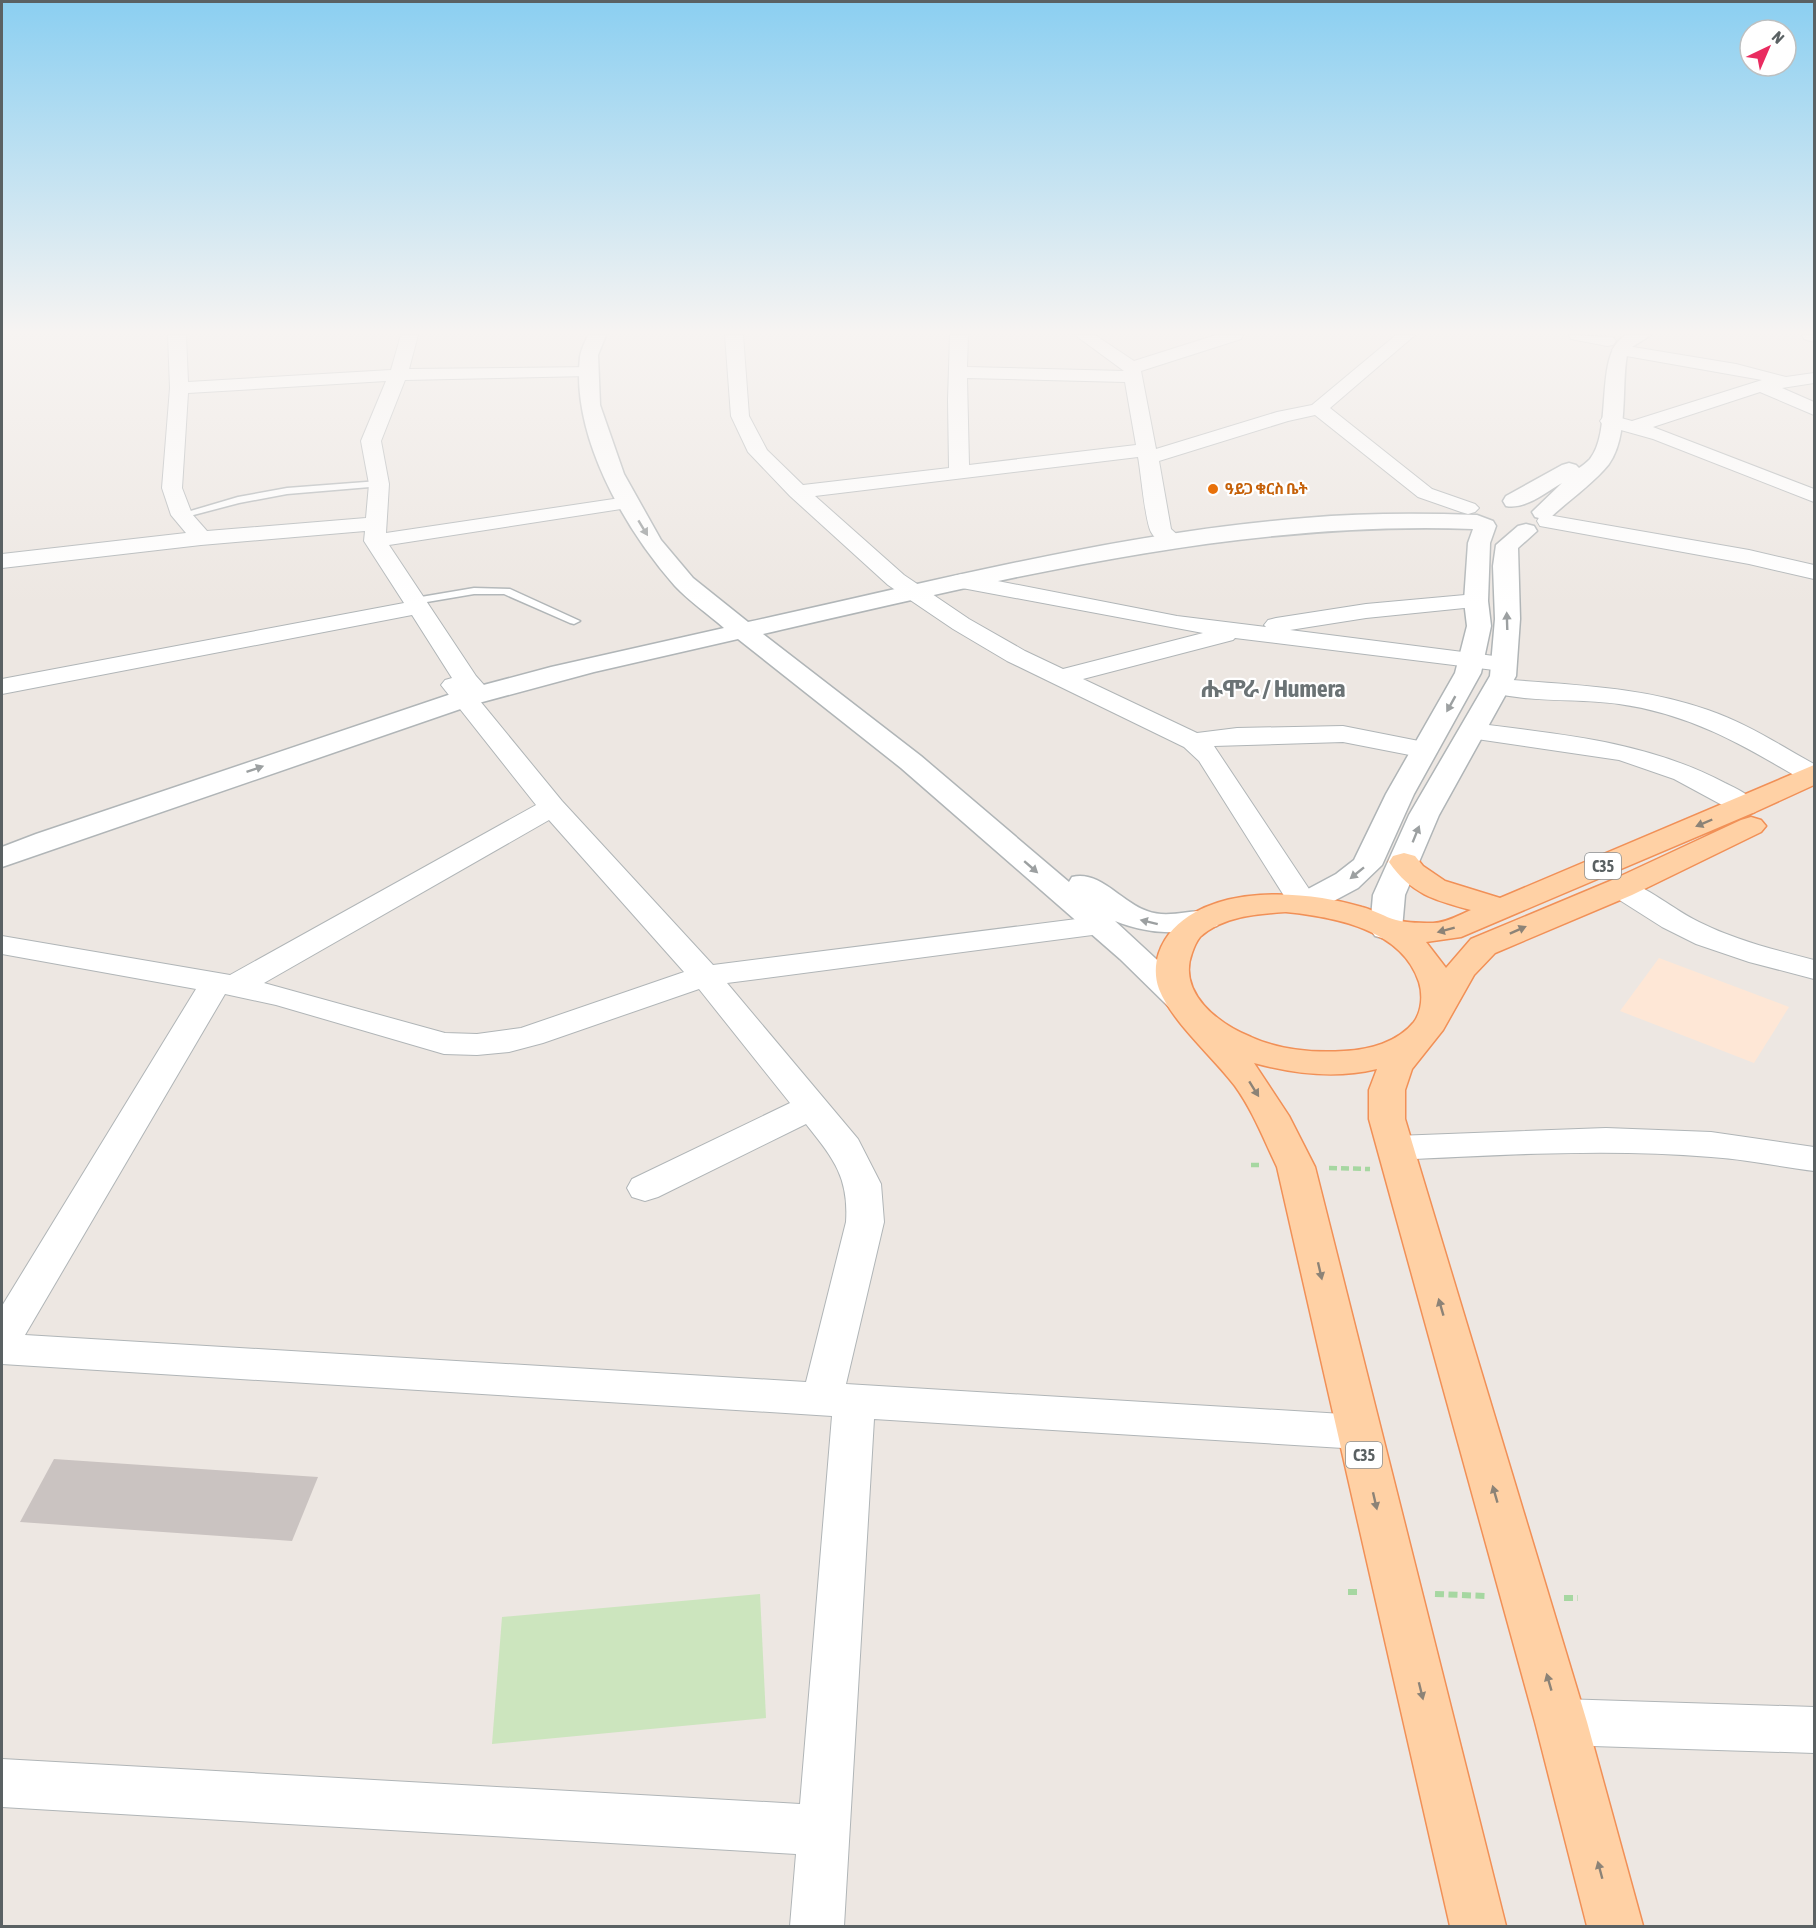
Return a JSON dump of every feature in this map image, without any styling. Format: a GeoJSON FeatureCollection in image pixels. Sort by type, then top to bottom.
{"type":"FeatureCollection","features":[{"type":"Feature","properties":{"kind":"main road","name":"C35"},"geometry":{"type":"LineString","coordinates":[[1386,929],[1434,933],[1450,930],[1745,806],[1814,780]]}},
{"type":"Feature","properties":{"kind":"main road","name":"C35"},"geometry":{"type":"LineString","coordinates":[[1615,1926],[1561,1722],[1387,1119],[1385,1096],[1388,1081],[1397,1065],[1431,1021],[1455,976],[1466,961],[1482,946],[1621,888],[1814,780]]}},
{"type":"Feature","properties":{"kind":"main road"},"geometry":{"type":"LineString","coordinates":[[1404,862],[1410,874],[1442,892],[1501,908]]}},
{"type":"Feature","properties":{"kind":"main road","name":"C35"},"geometry":{"type":"LineString","coordinates":[[1187,1007],[1212,1030],[1240,1045],[1283,1059],[1314,1063],[1352,1062],[1386,1054],[1409,1043],[1431,1021],[1437,986],[1430,967],[1415,950],[1386,929],[1355,915],[1304,904],[1251,905],[1206,919],[1185,935],[1174,952],[1171,972],[1173,982],[1187,1007],[1249,1080],[1271,1116],[1296,1167],[1478,1926]]}},
{"type":"Feature","properties":{"kind":"street"},"geometry":{"type":"LineString","coordinates":[[176,425],[172,488],[182,515],[201,538]]}},
{"type":"Feature","properties":{"kind":"street"},"geometry":{"type":"LineString","coordinates":[[378,425],[371,441],[379,484],[376,532],[466,690],[552,807],[705,976],[845,1148],[859,1170],[867,1194],[865,1222],[838,1400],[825,1831],[817,1926]]}},
{"type":"Feature","properties":{"kind":"street"},"geometry":{"type":"LineString","coordinates":[[602,425],[662,520]]}},
{"type":"Feature","properties":{"kind":"street"},"geometry":{"type":"LineString","coordinates":[[611,425],[613,474],[651,543],[686,582],[744,616],[920,760],[1097,895],[1131,918],[1156,925],[1177,926],[1206,919]]}},
{"type":"Feature","properties":{"kind":"street"},"geometry":{"type":"LineString","coordinates":[[744,425],[758,452],[797,492],[905,586],[970,630],[1016,656],[1193,741],[1209,756],[1304,904],[1347,881],[1366,865],[1400,794],[1468,673],[1479,626],[1476,601],[1479,543],[1474,517],[1480,502],[1514,501],[1569,469],[1580,451]]}},
{"type":"Feature","properties":{"kind":"street"},"geometry":{"type":"LineString","coordinates":[[959,425],[959,474]]}},
{"type":"Feature","properties":{"kind":"street"},"geometry":{"type":"LineString","coordinates":[[1142,425],[1166,536]]}},
{"type":"Feature","properties":{"kind":"street"},"geometry":{"type":"LineString","coordinates":[[797,492],[1147,454],[1252,425]]}},
{"type":"Feature","properties":{"kind":"street"},"geometry":{"type":"LineString","coordinates":[[1341,425],[1425,493],[1474,517],[1512,531],[1539,521]]}},
{"type":"Feature","properties":{"kind":"street"},"geometry":{"type":"LineString","coordinates":[[1386,929],[1389,895],[1424,815],[1472,731],[1500,676],[1508,628],[1505,552],[1507,545],[1539,521],[1600,461],[1605,449],[1609,425]]}},
{"type":"Feature","properties":{"kind":"street"},"geometry":{"type":"LineString","coordinates":[[1623,425],[1660,435],[1815,496]]}},
{"type":"Feature","properties":{"kind":"street"},"geometry":{"type":"LineString","coordinates":[[1633,428],[1642,425]]}},
{"type":"Feature","properties":{"kind":"street"},"geometry":{"type":"LineString","coordinates":[[1514,501],[1539,521],[1749,557],[1815,572]]}},
{"type":"Feature","properties":{"kind":"street"},"geometry":{"type":"LineString","coordinates":[[11,559],[201,538],[487,526],[627,503]]}},
{"type":"Feature","properties":{"kind":"street"},"geometry":{"type":"LineString","coordinates":[[11,559],[182,515]]}},
{"type":"Feature","properties":{"kind":"street"},"geometry":{"type":"LineString","coordinates":[[2,842],[325,724],[466,690],[532,679],[744,616],[1166,536],[1330,521],[1474,517]]}},
{"type":"Feature","properties":{"kind":"street"},"geometry":{"type":"LineString","coordinates":[[905,586],[962,581],[1166,536]]}},
{"type":"Feature","properties":{"kind":"street"},"geometry":{"type":"LineString","coordinates":[[962,581],[1177,623],[1472,660],[1500,676],[1683,710],[1733,730],[1814,780]]}},
{"type":"Feature","properties":{"kind":"street"},"geometry":{"type":"LineString","coordinates":[[1060,677],[1243,631],[1366,611],[1476,601]]}},
{"type":"Feature","properties":{"kind":"street"},"geometry":{"type":"LineString","coordinates":[[2,687],[316,629],[417,604]]}},
{"type":"Feature","properties":{"kind":"street"},"geometry":{"type":"LineString","coordinates":[[2,858],[466,690]]}},
{"type":"Feature","properties":{"kind":"street"},"geometry":{"type":"LineString","coordinates":[[1472,731],[1615,752],[1644,759],[1695,777],[1745,806]]}},
{"type":"Feature","properties":{"kind":"street"},"geometry":{"type":"LineString","coordinates":[[1193,741],[1237,736],[1342,734],[1425,750]]}},
{"type":"Feature","properties":{"kind":"street"},"geometry":{"type":"LineString","coordinates":[[920,760],[1100,925],[1132,951],[1187,1007]]}},
{"type":"Feature","properties":{"kind":"street"},"geometry":{"type":"LineString","coordinates":[[2,1339],[225,985],[552,807]]}},
{"type":"Feature","properties":{"kind":"street"},"geometry":{"type":"LineString","coordinates":[[1621,888],[1674,922],[1708,937],[1738,949],[1815,970]]}},
{"type":"Feature","properties":{"kind":"street"},"geometry":{"type":"LineString","coordinates":[[2,945],[283,997],[444,1043],[469,1046],[503,1044],[531,1036],[705,976],[1100,925]]}},
{"type":"Feature","properties":{"kind":"street"},"geometry":{"type":"LineString","coordinates":[[645,1188],[812,1107]]}},
{"type":"Feature","properties":{"kind":"street"},"geometry":{"type":"LineString","coordinates":[[1399,1159],[1474,1144],[1655,1141],[1769,1149],[1815,1159]]}},
{"type":"Feature","properties":{"kind":"street"},"geometry":{"type":"LineString","coordinates":[[2,1349],[1359,1432]]}},
{"type":"Feature","properties":{"kind":"street"},"geometry":{"type":"LineString","coordinates":[[1561,1722],[1815,1730]]}},
{"type":"Feature","properties":{"kind":"street"},"geometry":{"type":"LineString","coordinates":[[2,1783],[825,1831]]}},
{"type":"Feature","properties":{"kind":"lane"},"geometry":{"type":"LineString","coordinates":[[182,515],[238,500],[287,491],[379,484]]}},
{"type":"Feature","properties":{"kind":"lane"},"geometry":{"type":"LineString","coordinates":[[417,604],[474,591],[506,591],[574,621]]}},
{"type":"Feature","properties":{"kind":"path"},"geometry":{"type":"LineString","coordinates":[[1251,1165],[1296,1167],[1399,1159]]}},
{"type":"Feature","properties":{"kind":"path"},"geometry":{"type":"LineString","coordinates":[[1347,1592],[1578,1598]]}},
{"type":"Feature","properties":{"kind":"shaded area"},"geometry":{"type":"Polygon","coordinates":[[[1659,958],[1789,1007],[1754,1063],[1620,1011],[1659,958]]]}},
{"type":"Feature","properties":{"kind":"green space"},"geometry":{"type":"Polygon","coordinates":[[[760,1594],[766,1718],[492,1744],[502,1617],[760,1594]]]}},
{"type":"Feature","properties":{"kind":"building"},"geometry":{"type":"Polygon","coordinates":[[[54,1459],[318,1477],[292,1541],[20,1522],[54,1459]]]}},
{"type":"Feature","properties":{"kind":"place","name":"ዓይጋ ቁርስ ቤት"},"geometry":{"type":"Point","coordinates":[1213,489]}},
{"type":"Feature","properties":{"kind":"district","name":"ሑሞራ / Humera"},"geometry":{"type":"Point","coordinates":[1273,689]}}]}
